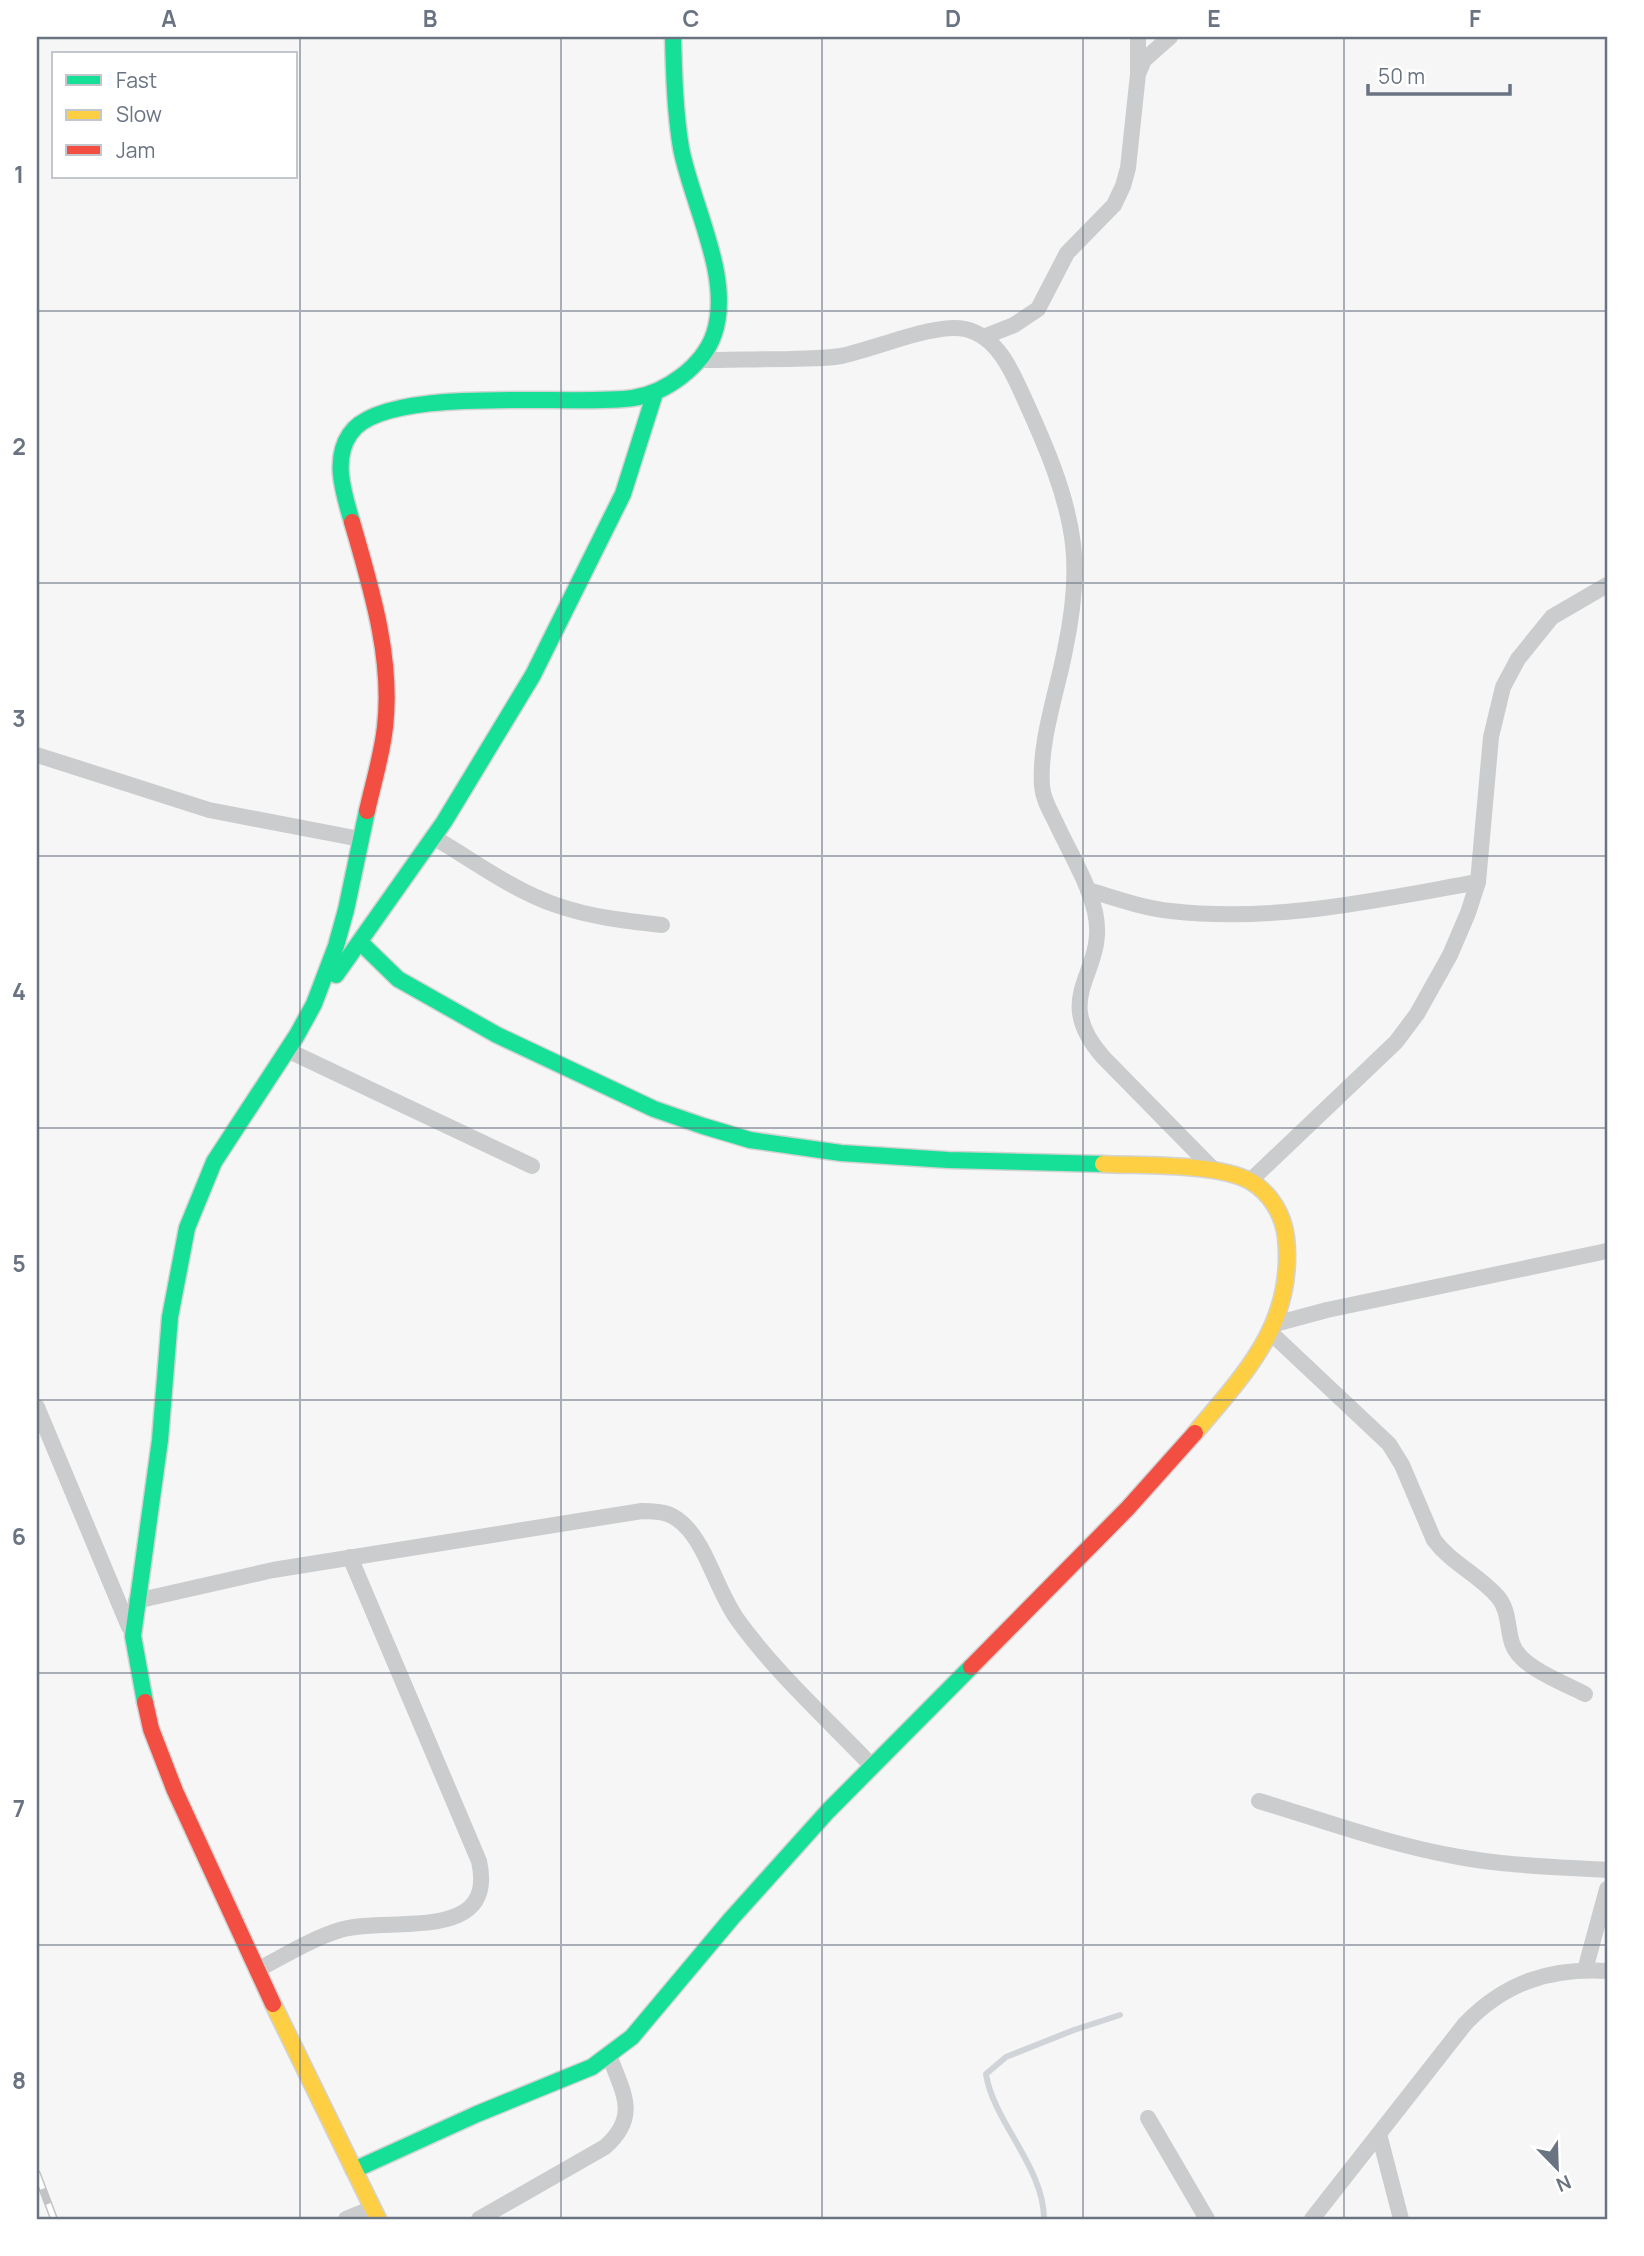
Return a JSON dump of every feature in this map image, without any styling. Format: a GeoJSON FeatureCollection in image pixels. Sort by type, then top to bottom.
{"type":"FeatureCollection","features":[{"type":"Feature","properties":{"kind":"main road"},"geometry":{"type":"LineString","coordinates":[[314,1004],[336,946],[385,729],[388,696],[378,623],[340,472],[344,444],[356,426],[378,412],[401,406],[423,403],[634,398],[655,393],[682,375],[698,360],[709,344],[717,323],[717,292],[709,249],[681,143],[675,97],[673,37]]}},
{"type":"Feature","properties":{"kind":"main road"},"geometry":{"type":"LineString","coordinates":[[375,2213],[257,1970],[175,1791],[151,1729],[140,1684],[133,1636],[160,1440],[170,1317],[187,1228],[214,1162],[314,1004],[433,837],[539,663],[624,494],[655,393]]}},
{"type":"Feature","properties":{"kind":"main road"},"geometry":{"type":"LineString","coordinates":[[354,2170],[477,2114],[592,2067],[632,2037],[731,1919],[872,1765],[1128,1508],[1187,1443],[1248,1370],[1273,1329],[1286,1284],[1288,1260],[1284,1223],[1277,1208],[1268,1196],[1250,1181],[1214,1170],[868,1155],[794,1148],[750,1140],[653,1108],[497,1035],[398,979],[360,942]]}},
{"type":"Feature","properties":{"kind":"street"},"geometry":{"type":"LineString","coordinates":[[986,336],[1014,325],[1038,309],[1067,253],[1114,205],[1128,168],[1138,74],[1138,37]]}},
{"type":"Feature","properties":{"kind":"street"},"geometry":{"type":"LineString","coordinates":[[1138,74],[1144,60],[1170,37]]}},
{"type":"Feature","properties":{"kind":"street"},"geometry":{"type":"LineString","coordinates":[[698,360],[840,356],[921,334],[962,328],[986,336],[1015,378],[1048,455],[1069,520],[1073,546],[1073,580],[1066,648],[1044,753],[1042,789],[1096,912],[1098,927],[1094,951],[1079,1006],[1084,1031],[1103,1057],[1214,1170]]}},
{"type":"Feature","properties":{"kind":"street"},"geometry":{"type":"LineString","coordinates":[[1250,1181],[1396,1042],[1417,1014],[1450,955],[1478,882],[1491,737],[1503,687],[1518,659],[1552,617],[1607,585]]}},
{"type":"Feature","properties":{"kind":"street"},"geometry":{"type":"LineString","coordinates":[[37,755],[209,810],[360,839]]}},
{"type":"Feature","properties":{"kind":"street"},"geometry":{"type":"LineString","coordinates":[[433,837],[513,885],[556,905],[601,918],[662,925]]}},
{"type":"Feature","properties":{"kind":"street"},"geometry":{"type":"LineString","coordinates":[[1088,890],[1143,907],[1240,914],[1298,912],[1478,882]]}},
{"type":"Feature","properties":{"kind":"street"},"geometry":{"type":"LineString","coordinates":[[287,1050],[532,1166]]}},
{"type":"Feature","properties":{"kind":"street"},"geometry":{"type":"LineString","coordinates":[[1585,1694],[1532,1667],[1515,1652],[1507,1613],[1501,1601],[1441,1550],[1434,1540],[1402,1465],[1389,1444],[1273,1329],[1327,1310],[1607,1251]]}},
{"type":"Feature","properties":{"kind":"street"},"geometry":{"type":"LineString","coordinates":[[37,1407],[133,1636]]}},
{"type":"Feature","properties":{"kind":"street"},"geometry":{"type":"LineString","coordinates":[[136,1601],[273,1570],[642,1511],[663,1511],[676,1518],[702,1549],[735,1616],[755,1643],[872,1765]]}},
{"type":"Feature","properties":{"kind":"street"},"geometry":{"type":"LineString","coordinates":[[257,1970],[340,1930],[360,1925],[451,1920],[464,1912],[479,1894],[483,1879],[479,1861],[351,1557]]}},
{"type":"Feature","properties":{"kind":"street"},"geometry":{"type":"LineString","coordinates":[[1259,1801],[1372,1836],[1458,1857],[1515,1865],[1607,1870]]}},
{"type":"Feature","properties":{"kind":"street"},"geometry":{"type":"LineString","coordinates":[[1585,1970],[1607,1889]]}},
{"type":"Feature","properties":{"kind":"street"},"geometry":{"type":"LineString","coordinates":[[1312,2219],[1482,2006],[1522,1983],[1547,1975],[1585,1970],[1607,1971]]}},
{"type":"Feature","properties":{"kind":"street"},"geometry":{"type":"LineString","coordinates":[[479,2219],[605,2147],[619,2134],[625,2119],[626,2102],[609,2055]]}},
{"type":"Feature","properties":{"kind":"street"},"geometry":{"type":"LineString","coordinates":[[1148,2118],[1207,2219]]}},
{"type":"Feature","properties":{"kind":"street"},"geometry":{"type":"LineString","coordinates":[[1379,2134],[1401,2219]]}},
{"type":"Feature","properties":{"kind":"street"},"geometry":{"type":"LineString","coordinates":[[346,2219],[375,2213]]}},
{"type":"Feature","properties":{"kind":"waterway"},"geometry":{"type":"LineString","coordinates":[[1044,2219],[1036,2181],[998,2109],[986,2074],[1006,2057],[1120,2015]]}},
{"type":"Feature","properties":{"kind":"railway"},"geometry":{"type":"LineString","coordinates":[[37,2174],[54,2219]]}},
{"type":"Feature","properties":{"kind":"traffic: fast"},"geometry":{"type":"LineString","coordinates":[[352,522],[341,477],[342,455],[350,434],[369,418],[400,408],[438,403],[633,398],[658,390],[682,376],[709,346],[718,312],[718,289],[709,241],[681,148],[673,37]]}},
{"type":"Feature","properties":{"kind":"traffic: fast"},"geometry":{"type":"LineString","coordinates":[[336,975],[444,822],[533,675],[623,494],[655,393]]}},
{"type":"Feature","properties":{"kind":"traffic: fast"},"geometry":{"type":"LineString","coordinates":[[145,1702],[133,1636],[160,1440],[170,1317],[187,1228],[214,1162],[297,1035],[314,1004],[336,946],[346,910],[367,811]]}},
{"type":"Feature","properties":{"kind":"traffic: fast"},"geometry":{"type":"LineString","coordinates":[[360,942],[398,979],[497,1035],[654,1109],[703,1126],[750,1140],[841,1153],[948,1160],[1103,1164]]}},
{"type":"Feature","properties":{"kind":"traffic: fast"},"geometry":{"type":"LineString","coordinates":[[354,2170],[477,2114],[592,2067],[632,2037],[731,1919],[828,1811],[971,1667]]}},
{"type":"Feature","properties":{"kind":"traffic: slow"},"geometry":{"type":"LineString","coordinates":[[1103,1164],[1199,1168],[1236,1175],[1250,1181],[1264,1192],[1275,1205],[1282,1221],[1286,1237],[1287,1268],[1275,1321],[1249,1367],[1195,1433]]}},
{"type":"Feature","properties":{"kind":"traffic: slow"},"geometry":{"type":"LineString","coordinates":[[273,2004],[378,2219]]}},
{"type":"Feature","properties":{"kind":"traffic: jam"},"geometry":{"type":"LineString","coordinates":[[352,522],[379,623],[386,675],[384,738],[367,811]]}},
{"type":"Feature","properties":{"kind":"traffic: jam"},"geometry":{"type":"LineString","coordinates":[[971,1667],[1128,1508],[1195,1433]]}},
{"type":"Feature","properties":{"kind":"traffic: jam"},"geometry":{"type":"LineString","coordinates":[[145,1702],[151,1729],[175,1791],[273,2004]]}}]}
